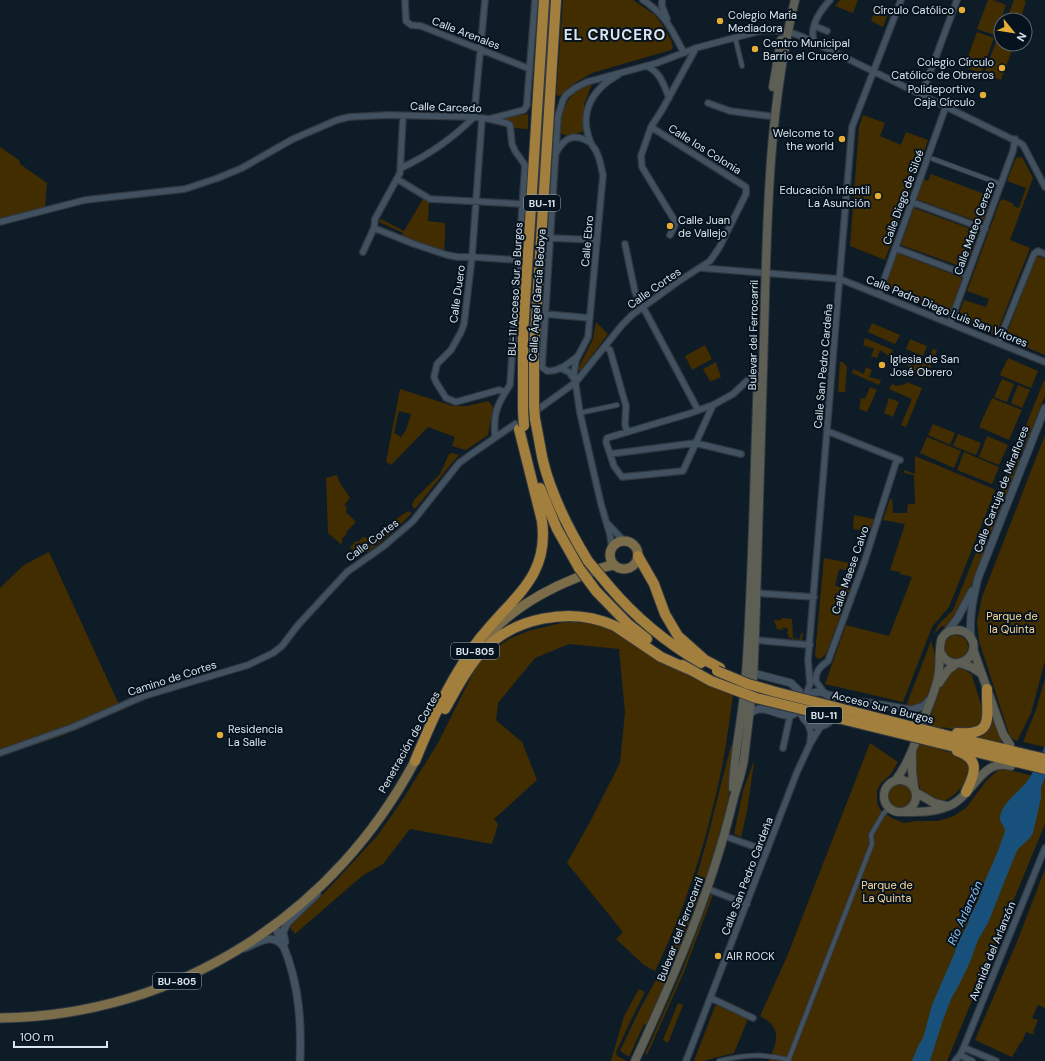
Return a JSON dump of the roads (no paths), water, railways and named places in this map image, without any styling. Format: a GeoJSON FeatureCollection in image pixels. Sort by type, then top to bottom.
{"type":"FeatureCollection","features":[{"type":"Feature","properties":{"kind":"highway","name":"BU-11 Acceso Sur a Burgos"},"geometry":{"type":"LineString","coordinates":[[520,421],[517,352],[526,281],[544,0]]}},
{"type":"Feature","properties":{"kind":"highway","name":"BU-11 Acceso Sur a Burgos"},"geometry":{"type":"LineString","coordinates":[[537,407],[534,352],[556,0]]}},
{"type":"Feature","properties":{"kind":"highway","name":"BU-11"},"geometry":{"type":"LineString","coordinates":[[537,407],[536,418],[543,460],[552,490],[563,517],[588,562],[632,613],[646,625],[682,652],[718,669]]}},
{"type":"Feature","properties":{"kind":"highway","name":"BU-11"},"geometry":{"type":"LineString","coordinates":[[520,421],[538,483],[549,512],[579,568],[596,590],[619,615],[672,659],[711,681],[756,698],[943,739]]}},
{"type":"Feature","properties":{"kind":"highway"},"geometry":{"type":"LineString","coordinates":[[415,761],[438,708],[459,670],[486,631],[514,601],[528,583],[538,564],[543,544],[543,532],[520,421]]}},
{"type":"Feature","properties":{"kind":"highway"},"geometry":{"type":"LineString","coordinates":[[638,556],[654,584],[666,614],[678,636],[705,660],[718,669]]}},
{"type":"Feature","properties":{"kind":"highway"},"geometry":{"type":"LineString","coordinates":[[415,761],[469,668],[481,653],[501,636],[530,622],[566,616],[597,618],[615,626],[665,659],[688,669]]}},
{"type":"Feature","properties":{"kind":"highway","name":"Acceso Sur a Burgos"},"geometry":{"type":"LineString","coordinates":[[718,669],[775,688],[785,694],[943,739],[1007,754],[1045,759]]}},
{"type":"Feature","properties":{"kind":"highway"},"geometry":{"type":"LineString","coordinates":[[966,792],[974,775],[972,761],[968,757],[952,749],[943,739],[955,733],[978,732],[984,727],[988,720],[987,689]]}},
{"type":"Feature","properties":{"kind":"highway"},"geometry":{"type":"LineString","coordinates":[[1007,754],[1045,754]]}},
{"type":"Feature","properties":{"kind":"highway","name":"Acceso Sur a Burgos"},"geometry":{"type":"LineString","coordinates":[[1007,754],[1045,769]]}},
{"type":"Feature","properties":{"kind":"main road","name":"Bulevar del Ferrocarril"},"geometry":{"type":"LineString","coordinates":[[733,801],[736,750],[745,689],[749,614],[754,378],[764,272],[772,148],[778,88],[790,0]]}},
{"type":"Feature","properties":{"kind":"main road","name":"Bulevar del Ferrocarril"},"geometry":{"type":"LineString","coordinates":[[636,1061],[674,977],[708,889],[744,760],[757,640],[756,593],[765,172],[769,116],[775,71],[795,0]]}},
{"type":"Feature","properties":{"kind":"main road"},"geometry":{"type":"LineString","coordinates":[[612,557],[622,569],[627,569],[634,564],[638,556],[638,552],[633,544],[624,541]]}},
{"type":"Feature","properties":{"kind":"main road","name":"BU-805"},"geometry":{"type":"LineString","coordinates":[[612,557],[617,543],[624,541]]}},
{"type":"Feature","properties":{"kind":"main road","name":"Penetración de Cortes"},"geometry":{"type":"LineString","coordinates":[[0,1018],[41,1017],[101,1006],[154,991],[227,956],[292,913],[346,860],[376,822],[415,761],[464,667],[487,637],[512,613],[540,594],[598,569],[612,557]]}},
{"type":"Feature","properties":{"kind":"main road"},"geometry":{"type":"LineString","coordinates":[[956,630],[961,631],[971,638],[973,649],[1004,737],[1007,754],[998,764],[988,769],[957,801],[948,806],[935,810],[898,813],[889,808],[884,798],[885,791],[889,785],[895,781],[912,753],[934,693],[940,664],[939,645],[945,634],[956,630]]}},
{"type":"Feature","properties":{"kind":"main road"},"geometry":{"type":"LineString","coordinates":[[934,693],[948,670],[958,663],[967,660],[973,649]]}},
{"type":"Feature","properties":{"kind":"main road"},"geometry":{"type":"LineString","coordinates":[[940,651],[946,660],[971,667],[982,674]]}},
{"type":"Feature","properties":{"kind":"main road"},"geometry":{"type":"LineString","coordinates":[[905,812],[911,809],[916,799],[912,771],[912,753]]}},
{"type":"Feature","properties":{"kind":"main road"},"geometry":{"type":"LineString","coordinates":[[1007,754],[1045,774]]}},
{"type":"Feature","properties":{"kind":"main road"},"geometry":{"type":"LineString","coordinates":[[895,781],[904,780],[915,790],[934,803],[948,806]]}},
{"type":"Feature","properties":{"kind":"street","name":"Calle Arenales"},"geometry":{"type":"LineString","coordinates":[[405,0],[406,21],[411,25],[421,26],[530,69]]}},
{"type":"Feature","properties":{"kind":"street"},"geometry":{"type":"LineString","coordinates":[[401,168],[414,162],[442,144],[474,117],[485,0]]}},
{"type":"Feature","properties":{"kind":"street"},"geometry":{"type":"LineString","coordinates":[[530,69],[535,0]]}},
{"type":"Feature","properties":{"kind":"street"},"geometry":{"type":"LineString","coordinates":[[646,0],[669,24]]}},
{"type":"Feature","properties":{"kind":"street"},"geometry":{"type":"LineString","coordinates":[[654,8],[658,6],[660,0]]}},
{"type":"Feature","properties":{"kind":"street"},"geometry":{"type":"LineString","coordinates":[[660,0],[669,24],[684,53]]}},
{"type":"Feature","properties":{"kind":"street"},"geometry":{"type":"LineString","coordinates":[[814,42],[812,33],[816,19],[820,11],[830,0]]}},
{"type":"Feature","properties":{"kind":"street","name":"Calle San Pedro Cardeña"},"geometry":{"type":"LineString","coordinates":[[802,703],[810,684],[808,667],[852,127],[900,0]]}},
{"type":"Feature","properties":{"kind":"street"},"geometry":{"type":"LineString","coordinates":[[922,94],[956,0]]}},
{"type":"Feature","properties":{"kind":"street"},"geometry":{"type":"LineString","coordinates":[[817,27],[827,31]]}},
{"type":"Feature","properties":{"kind":"street"},"geometry":{"type":"LineString","coordinates":[[555,155],[558,116],[566,95],[575,88],[587,82],[645,66],[696,48],[760,30],[786,31],[806,38],[1015,139],[1023,145],[1045,187]]}},
{"type":"Feature","properties":{"kind":"street"},"geometry":{"type":"LineString","coordinates":[[806,38],[812,33]]}},
{"type":"Feature","properties":{"kind":"street"},"geometry":{"type":"LineString","coordinates":[[735,37],[742,66]]}},
{"type":"Feature","properties":{"kind":"street"},"geometry":{"type":"LineString","coordinates":[[670,235],[676,223],[644,172],[640,163],[643,148],[651,128],[696,48]]}},
{"type":"Feature","properties":{"kind":"street"},"geometry":{"type":"LineString","coordinates":[[660,78],[659,70],[664,60]]}},
{"type":"Feature","properties":{"kind":"street"},"geometry":{"type":"LineString","coordinates":[[645,66],[654,70],[660,78],[665,86],[669,98]]}},
{"type":"Feature","properties":{"kind":"street","name":"Calle Carcedo"},"geometry":{"type":"LineString","coordinates":[[0,222],[85,200],[185,189],[242,168],[293,139],[336,120],[388,115],[474,117],[486,119],[521,112],[525,108],[528,101],[530,69]]}},
{"type":"Feature","properties":{"kind":"street"},"geometry":{"type":"LineString","coordinates":[[555,155],[566,140],[580,137],[584,134],[587,128],[586,116],[588,108],[595,93],[608,81],[626,70]]}},
{"type":"Feature","properties":{"kind":"street"},"geometry":{"type":"LineString","coordinates":[[708,103],[730,111],[769,116]]}},
{"type":"Feature","properties":{"kind":"street","name":"Calle Diego de Siloé"},"geometry":{"type":"LineString","coordinates":[[879,294],[946,106]]}},
{"type":"Feature","properties":{"kind":"street"},"geometry":{"type":"LineString","coordinates":[[363,252],[374,228],[375,219],[397,179],[401,168],[403,116]]}},
{"type":"Feature","properties":{"kind":"street","name":"Calle Ángel García Bedoya"},"geometry":{"type":"LineString","coordinates":[[486,119],[506,123],[510,126],[512,144],[516,153],[525,165],[510,385],[497,406],[495,416],[495,437]]}},
{"type":"Feature","properties":{"kind":"street","name":"Calle Duero"},"geometry":{"type":"LineString","coordinates":[[486,119],[464,324],[451,350],[437,364],[434,380],[446,398],[456,402],[499,390],[505,392]]}},
{"type":"Feature","properties":{"kind":"street","name":"Calle Ebro"},"geometry":{"type":"LineString","coordinates":[[587,128],[591,143],[598,155],[603,175],[588,337],[578,356],[574,368],[580,413],[601,504],[612,542],[612,557]]}},
{"type":"Feature","properties":{"kind":"street","name":"Calle los Colonia"},"geometry":{"type":"LineString","coordinates":[[651,128],[746,186],[747,190]]}},
{"type":"Feature","properties":{"kind":"street"},"geometry":{"type":"LineString","coordinates":[[580,137],[591,143]]}},
{"type":"Feature","properties":{"kind":"street","name":"Calle Mateo Cerezo"},"geometry":{"type":"LineString","coordinates":[[950,323],[1013,152],[1015,139]]}},
{"type":"Feature","properties":{"kind":"street","name":"Calle Ángel García Bedoya"},"geometry":{"type":"LineString","coordinates":[[555,155],[542,366],[544,369],[549,371],[560,368]]}},
{"type":"Feature","properties":{"kind":"street"},"geometry":{"type":"LineString","coordinates":[[933,159],[998,183]]}},
{"type":"Feature","properties":{"kind":"street"},"geometry":{"type":"LineString","coordinates":[[397,179],[430,199],[522,204]]}},
{"type":"Feature","properties":{"kind":"street","name":"Calle Cortes"},"geometry":{"type":"LineString","coordinates":[[537,407],[576,382],[622,325],[642,307],[710,261],[716,255],[747,190]]}},
{"type":"Feature","properties":{"kind":"street"},"geometry":{"type":"LineString","coordinates":[[912,202],[985,229]]}},
{"type":"Feature","properties":{"kind":"street"},"geometry":{"type":"LineString","coordinates":[[374,228],[414,244],[458,258],[472,257],[518,260]]}},
{"type":"Feature","properties":{"kind":"street"},"geometry":{"type":"LineString","coordinates":[[550,238],[597,240]]}},
{"type":"Feature","properties":{"kind":"street"},"geometry":{"type":"LineString","coordinates":[[624,244],[635,292],[698,410]]}},
{"type":"Feature","properties":{"kind":"street"},"geometry":{"type":"LineString","coordinates":[[895,248],[968,275]]}},
{"type":"Feature","properties":{"kind":"street"},"geometry":{"type":"LineString","coordinates":[[998,343],[1034,254],[1038,251],[1045,254]]}},
{"type":"Feature","properties":{"kind":"street"},"geometry":{"type":"LineString","coordinates":[[716,255],[714,264],[720,269]]}},
{"type":"Feature","properties":{"kind":"street","name":"Calle Padre Diego Luis San Vitores"},"geometry":{"type":"LineString","coordinates":[[700,268],[840,279],[1045,362]]}},
{"type":"Feature","properties":{"kind":"street"},"geometry":{"type":"LineString","coordinates":[[545,314],[590,318]]}},
{"type":"Feature","properties":{"kind":"street"},"geometry":{"type":"LineString","coordinates":[[605,347],[610,350],[626,406],[625,424],[627,432]]}},
{"type":"Feature","properties":{"kind":"street","name":"Calle Ebro"},"geometry":{"type":"LineString","coordinates":[[560,368],[578,356]]}},
{"type":"Feature","properties":{"kind":"street"},"geometry":{"type":"LineString","coordinates":[[560,368],[568,372],[576,382]]}},
{"type":"Feature","properties":{"kind":"street"},"geometry":{"type":"LineString","coordinates":[[713,405],[683,471],[622,477],[614,466],[606,442],[607,438],[713,405],[733,394],[754,378]]}},
{"type":"Feature","properties":{"kind":"street"},"geometry":{"type":"LineString","coordinates":[[584,412],[617,405]]}},
{"type":"Feature","properties":{"kind":"street","name":"Calle Cartuja de Miraflores"},"geometry":{"type":"LineString","coordinates":[[945,634],[958,619],[978,578],[1045,408]]}},
{"type":"Feature","properties":{"kind":"street","name":"Calle Cortes"},"geometry":{"type":"LineString","coordinates":[[282,646],[302,621],[347,572],[384,546],[421,512],[459,464],[495,437],[520,421]]}},
{"type":"Feature","properties":{"kind":"street","name":"Calle Maese Calvo"},"geometry":{"type":"LineString","coordinates":[[816,682],[816,673],[828,661],[860,575],[899,459],[827,431]]}},
{"type":"Feature","properties":{"kind":"street"},"geometry":{"type":"LineString","coordinates":[[610,454],[695,443],[741,454]]}},
{"type":"Feature","properties":{"kind":"street"},"geometry":{"type":"LineString","coordinates":[[607,523],[624,541]]}},
{"type":"Feature","properties":{"kind":"street","name":"Calle Cartuja de Miraflores"},"geometry":{"type":"LineString","coordinates":[[971,638],[970,618],[978,578]]}},
{"type":"Feature","properties":{"kind":"street"},"geometry":{"type":"LineString","coordinates":[[756,593],[814,597]]}},
{"type":"Feature","properties":{"kind":"street","name":"Bulevar del Ferrocarril"},"geometry":{"type":"LineString","coordinates":[[749,614],[751,619],[749,665],[750,670],[753,673]]}},
{"type":"Feature","properties":{"kind":"street"},"geometry":{"type":"LineString","coordinates":[[757,640],[810,645]]}},
{"type":"Feature","properties":{"kind":"street","name":"Camino de Cortes"},"geometry":{"type":"LineString","coordinates":[[0,753],[73,727],[144,696],[248,665],[265,657],[282,646]]}},
{"type":"Feature","properties":{"kind":"street"},"geometry":{"type":"LineString","coordinates":[[808,667],[816,682],[834,703],[835,715]]}},
{"type":"Feature","properties":{"kind":"street"},"geometry":{"type":"LineString","coordinates":[[753,673],[792,683],[799,691],[802,703],[802,717],[808,724],[811,733],[810,744]]}},
{"type":"Feature","properties":{"kind":"street"},"geometry":{"type":"LineString","coordinates":[[736,750],[739,743],[743,720],[749,713],[759,709],[790,716],[797,713],[802,703],[814,693],[827,695],[842,700],[858,701],[911,710],[919,708],[927,703],[934,693]]}},
{"type":"Feature","properties":{"kind":"street"},"geometry":{"type":"LineString","coordinates":[[808,724],[821,726],[829,723],[835,715],[845,707],[858,701]]}},
{"type":"Feature","properties":{"kind":"street"},"geometry":{"type":"LineString","coordinates":[[902,709],[910,712],[916,718],[920,730]]}},
{"type":"Feature","properties":{"kind":"street"},"geometry":{"type":"LineString","coordinates":[[783,748],[790,716]]}},
{"type":"Feature","properties":{"kind":"street","name":"Calle San Pedro Cardeña"},"geometry":{"type":"LineString","coordinates":[[686,1061],[748,904],[797,772],[810,744],[821,726]]}},
{"type":"Feature","properties":{"kind":"street"},"geometry":{"type":"LineString","coordinates":[[719,1061],[736,1059],[752,1054],[789,1060],[872,844],[872,835],[883,814],[889,808]]}},
{"type":"Feature","properties":{"kind":"street"},"geometry":{"type":"LineString","coordinates":[[724,836],[767,852]]}},
{"type":"Feature","properties":{"kind":"street","name":"Avenida del Arlanzón"},"geometry":{"type":"LineString","coordinates":[[955,1061],[963,1049],[1045,848]]}},
{"type":"Feature","properties":{"kind":"street"},"geometry":{"type":"LineString","coordinates":[[300,1061],[301,1028],[299,1004],[283,932],[287,922],[311,900],[323,884]]}},
{"type":"Feature","properties":{"kind":"street"},"geometry":{"type":"LineString","coordinates":[[708,889],[748,904]]}},
{"type":"Feature","properties":{"kind":"street"},"geometry":{"type":"LineString","coordinates":[[274,925],[286,950]]}},
{"type":"Feature","properties":{"kind":"street"},"geometry":{"type":"LineString","coordinates":[[227,956],[269,938],[279,942],[286,950]]}},
{"type":"Feature","properties":{"kind":"street"},"geometry":{"type":"LineString","coordinates":[[711,998],[752,1018]]}},
{"type":"Feature","properties":{"kind":"street"},"geometry":{"type":"LineString","coordinates":[[963,1049],[967,1049],[996,1061]]}},
{"type":"Feature","properties":{"kind":"street"},"geometry":{"type":"LineString","coordinates":[[960,1055],[972,1061]]}},
{"type":"Feature","properties":{"kind":"water"},"geometry":{"type":"Polygon","coordinates":[[[1045,746],[1045,777],[1041,787],[1041,798],[1033,833],[1018,849],[1013,860],[988,923],[978,940],[970,962],[951,999],[930,1061],[912,1061],[923,1038],[932,1005],[956,947],[979,899],[984,883],[998,851],[1005,831],[1000,819],[1001,812],[1007,802],[1028,780],[1045,746]]]}},
{"type":"Feature","properties":{"kind":"place","name":"Círculo Católico"},"geometry":{"type":"Point","coordinates":[962,10]}},
{"type":"Feature","properties":{"kind":"place","name":"Colegio María Mediadora"},"geometry":{"type":"Point","coordinates":[720,21]}},
{"type":"Feature","properties":{"kind":"place","name":"Centro Municipal Barrio el Crucero"},"geometry":{"type":"Point","coordinates":[755,49]}},
{"type":"Feature","properties":{"kind":"place","name":"Colegio Círculo Católico de Obreros"},"geometry":{"type":"Point","coordinates":[1002,68]}},
{"type":"Feature","properties":{"kind":"place","name":"Polideportivo Caja Círculo"},"geometry":{"type":"Point","coordinates":[983,95]}},
{"type":"Feature","properties":{"kind":"place","name":"Welcome to the world"},"geometry":{"type":"Point","coordinates":[842,139]}},
{"type":"Feature","properties":{"kind":"place","name":"Educación Infantil La Asunción"},"geometry":{"type":"Point","coordinates":[878,196]}},
{"type":"Feature","properties":{"kind":"place","name":"Calle Juan de Vallejo"},"geometry":{"type":"Point","coordinates":[670,226]}},
{"type":"Feature","properties":{"kind":"place","name":"Iglesia de San José Obrero"},"geometry":{"type":"Point","coordinates":[882,365]}},
{"type":"Feature","properties":{"kind":"place","name":"Residencia La Salle"},"geometry":{"type":"Point","coordinates":[220,735]}},
{"type":"Feature","properties":{"kind":"place","name":"AIR ROCK"},"geometry":{"type":"Point","coordinates":[718,956]}},
{"type":"Feature","properties":{"kind":"district","name":"EL CRUCERO"},"geometry":{"type":"Point","coordinates":[615,35]}},
{"type":"Feature","properties":{"kind":"park label","name":"Parque de la Quinta"},"geometry":{"type":"Point","coordinates":[1012,622]}},
{"type":"Feature","properties":{"kind":"park label","name":"Parque de La Quinta"},"geometry":{"type":"Point","coordinates":[887,891]}},
{"type":"Feature","properties":{"kind":"water label","name":"Río Arlanzón"},"geometry":{"type":"Point","coordinates":[965,913]}}]}
